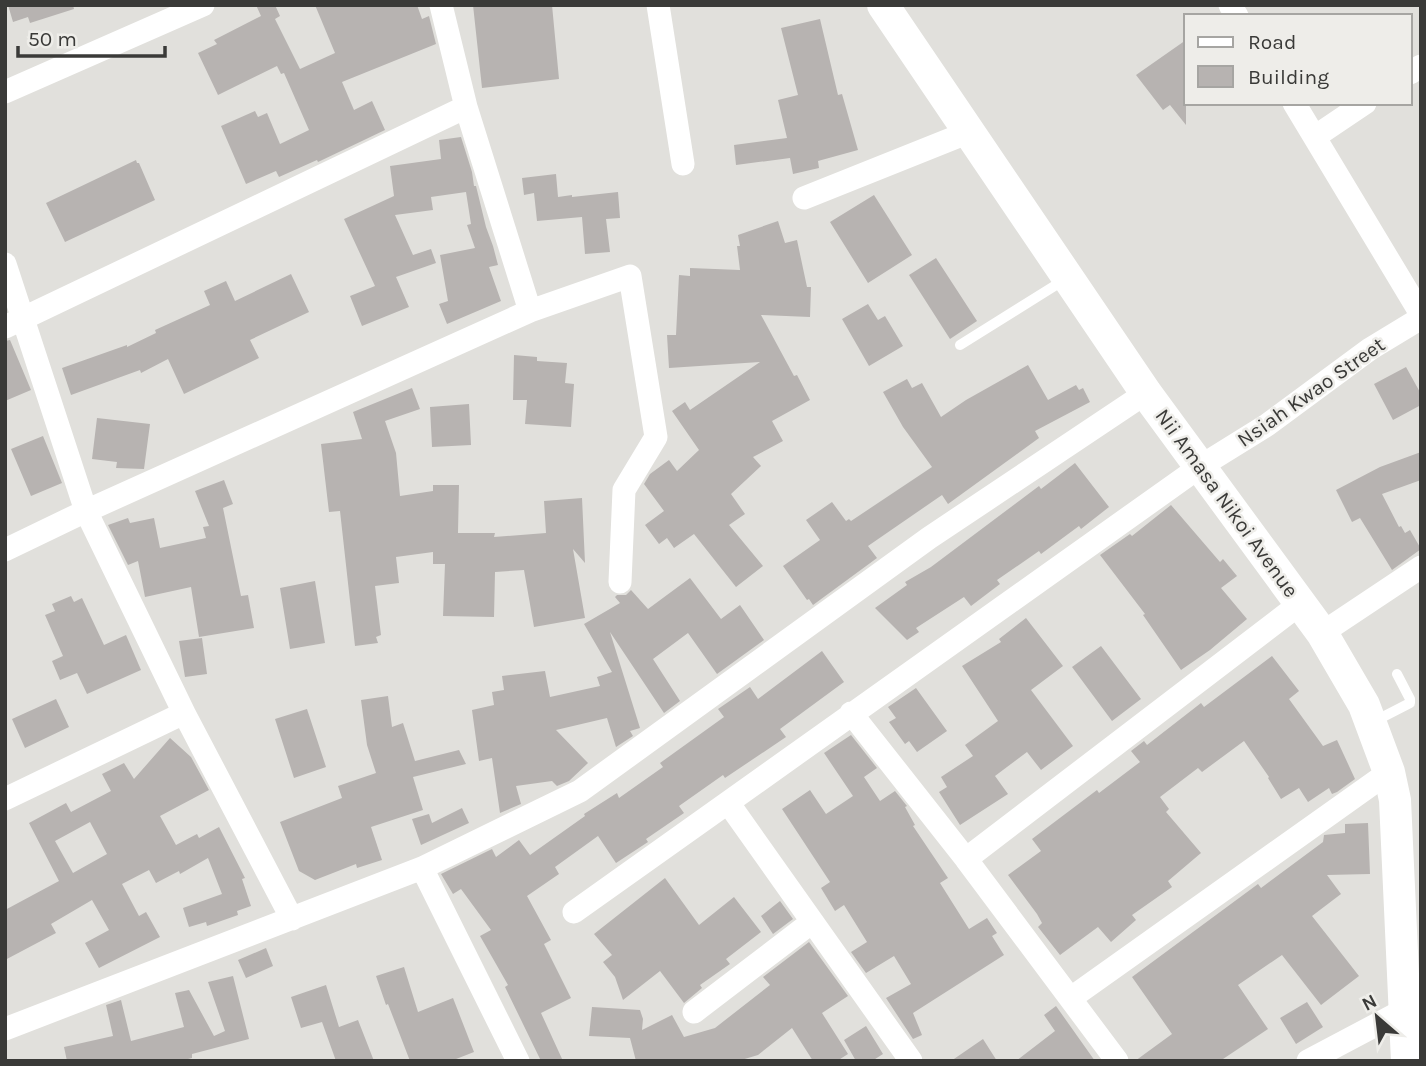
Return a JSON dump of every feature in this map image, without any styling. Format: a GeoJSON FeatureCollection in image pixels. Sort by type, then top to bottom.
{"type":"FeatureCollection","features":[{"type":"Feature","properties":{"kind":"street"},"geometry":{"type":"LineString","coordinates":[[5,92],[202,5]]}},
{"type":"Feature","properties":{"kind":"street"},"geometry":{"type":"LineString","coordinates":[[441,5],[466,107],[530,312]]}},
{"type":"Feature","properties":{"kind":"street"},"geometry":{"type":"LineString","coordinates":[[658,5],[683,164]]}},
{"type":"Feature","properties":{"kind":"street","name":"Nii Amasa Nikoi Avenue"},"geometry":{"type":"LineString","coordinates":[[883,5],[1146,393],[1322,633],[1364,705],[1389,772],[1395,800],[1411,1018],[1407,1061]]}},
{"type":"Feature","properties":{"kind":"street"},"geometry":{"type":"LineString","coordinates":[[1295,105],[1421,316]]}},
{"type":"Feature","properties":{"kind":"street"},"geometry":{"type":"LineString","coordinates":[[1316,136],[1362,105]]}},
{"type":"Feature","properties":{"kind":"street"},"geometry":{"type":"LineString","coordinates":[[15,323],[466,107]]}},
{"type":"Feature","properties":{"kind":"street"},"geometry":{"type":"LineString","coordinates":[[804,198],[969,132]]}},
{"type":"Feature","properties":{"kind":"street"},"geometry":{"type":"LineString","coordinates":[[5,264],[15,323],[86,511],[184,713],[292,919]]}},
{"type":"Feature","properties":{"kind":"street"},"geometry":{"type":"LineString","coordinates":[[5,550],[530,312],[630,276],[656,437],[624,491],[620,582]]}},
{"type":"Feature","properties":{"kind":"street","name":"Nsiah Kwao Street"},"geometry":{"type":"LineString","coordinates":[[574,912],[1200,466],[1267,425],[1370,349],[1421,316]]}},
{"type":"Feature","properties":{"kind":"street"},"geometry":{"type":"LineString","coordinates":[[5,1029],[422,868],[580,791],[929,538],[1146,393]]}},
{"type":"Feature","properties":{"kind":"street"},"geometry":{"type":"LineString","coordinates":[[1322,633],[1421,567]]}},
{"type":"Feature","properties":{"kind":"street"},"geometry":{"type":"LineString","coordinates":[[966,859],[1301,603]]}},
{"type":"Feature","properties":{"kind":"street"},"geometry":{"type":"LineString","coordinates":[[5,799],[184,713]]}},
{"type":"Feature","properties":{"kind":"street"},"geometry":{"type":"LineString","coordinates":[[851,713],[966,859],[1117,1061]]}},
{"type":"Feature","properties":{"kind":"street"},"geometry":{"type":"LineString","coordinates":[[1071,998],[1389,772]]}},
{"type":"Feature","properties":{"kind":"street"},"geometry":{"type":"LineString","coordinates":[[729,804],[911,1061]]}},
{"type":"Feature","properties":{"kind":"street"},"geometry":{"type":"LineString","coordinates":[[422,868],[518,1061]]}},
{"type":"Feature","properties":{"kind":"street"},"geometry":{"type":"LineString","coordinates":[[694,1012],[812,922]]}},
{"type":"Feature","properties":{"kind":"street"},"geometry":{"type":"LineString","coordinates":[[1308,1061],[1411,1018]]}},
{"type":"Feature","properties":{"kind":"lane"},"geometry":{"type":"LineString","coordinates":[[960,345],[1068,277]]}},
{"type":"Feature","properties":{"kind":"lane"},"geometry":{"type":"LineString","coordinates":[[1371,723],[1410,703],[1397,674]]}},
{"type":"Feature","properties":{"kind":"building"},"geometry":{"type":"Polygon","coordinates":[[[8,5],[73,5],[74,9],[30,23],[28,17],[13,22],[8,5]]]}},
{"type":"Feature","properties":{"kind":"building"},"geometry":{"type":"Polygon","coordinates":[[[256,5],[275,5],[280,16],[275,19],[300,69],[335,53],[315,5],[417,5],[422,19],[429,16],[436,44],[342,82],[354,110],[372,101],[385,130],[318,162],[317,160],[279,177],[276,171],[246,184],[221,126],[255,111],[258,117],[267,113],[280,144],[309,130],[284,73],[281,74],[277,66],[218,95],[198,53],[217,44],[214,40],[261,16],[256,5]]]}},
{"type":"Feature","properties":{"kind":"building"},"geometry":{"type":"Polygon","coordinates":[[[473,5],[552,5],[559,79],[482,88],[473,5]]]}},
{"type":"Feature","properties":{"kind":"building"},"geometry":{"type":"Polygon","coordinates":[[[820,19],[838,95],[842,94],[858,150],[818,161],[819,168],[793,174],[790,158],[736,165],[734,145],[787,138],[778,100],[798,95],[781,28],[820,19]]]}},
{"type":"Feature","properties":{"kind":"building"},"geometry":{"type":"Polygon","coordinates":[[[1184,41],[1186,125],[1170,105],[1163,110],[1136,75],[1184,41]]]}},
{"type":"Feature","properties":{"kind":"building"},"geometry":{"type":"Polygon","coordinates":[[[461,137],[498,265],[489,267],[501,301],[447,324],[439,304],[448,301],[440,255],[475,248],[467,225],[471,224],[466,192],[431,197],[433,210],[395,215],[413,255],[431,249],[436,263],[396,277],[409,307],[362,326],[350,296],[375,286],[344,219],[394,196],[390,166],[441,159],[439,140],[461,137]]]}},
{"type":"Feature","properties":{"kind":"building"},"geometry":{"type":"Polygon","coordinates":[[[136,160],[155,200],[65,242],[46,203],[136,160]]]}},
{"type":"Feature","properties":{"kind":"building"},"geometry":{"type":"Polygon","coordinates":[[[556,174],[558,197],[618,192],[620,218],[606,219],[610,252],[585,254],[582,217],[537,221],[534,193],[524,195],[522,178],[556,174]]]}},
{"type":"Feature","properties":{"kind":"building"},"geometry":{"type":"Polygon","coordinates":[[[874,195],[912,255],[868,283],[830,222],[874,195]]]}},
{"type":"Feature","properties":{"kind":"building"},"geometry":{"type":"Polygon","coordinates":[[[778,221],[785,243],[797,240],[807,287],[811,287],[810,317],[761,315],[810,400],[772,421],[783,441],[753,457],[761,466],[731,494],[745,514],[729,525],[763,566],[736,587],[694,534],[674,548],[667,538],[659,544],[645,525],[664,511],[644,484],[650,474],[669,460],[677,471],[699,450],[672,411],[685,402],[690,410],[760,362],[669,368],[667,335],[676,335],[679,275],[690,276],[690,268],[740,270],[738,235],[778,221]]]}},
{"type":"Feature","properties":{"kind":"building"},"geometry":{"type":"Polygon","coordinates":[[[936,258],[977,321],[950,339],[909,275],[936,258]]]}},
{"type":"Feature","properties":{"kind":"building"},"geometry":{"type":"Polygon","coordinates":[[[291,274],[309,312],[250,340],[259,358],[184,394],[168,359],[141,373],[140,370],[71,395],[62,368],[127,347],[156,333],[155,330],[210,305],[204,291],[226,281],[235,301],[291,274]]]}},
{"type":"Feature","properties":{"kind":"building"},"geometry":{"type":"Polygon","coordinates":[[[868,304],[878,320],[885,316],[903,346],[869,366],[842,319],[868,304]]]}},
{"type":"Feature","properties":{"kind":"building"},"geometry":{"type":"Polygon","coordinates":[[[10,340],[31,390],[5,401],[5,341],[10,340]]]}},
{"type":"Feature","properties":{"kind":"building"},"geometry":{"type":"Polygon","coordinates":[[[514,355],[537,357],[537,361],[567,363],[565,383],[574,384],[571,427],[525,424],[527,400],[513,400],[514,355]]]}},
{"type":"Feature","properties":{"kind":"building"},"geometry":{"type":"Polygon","coordinates":[[[1028,365],[1048,400],[1076,385],[1079,390],[1083,388],[1090,402],[1035,431],[1039,438],[948,504],[942,495],[868,546],[877,558],[813,605],[807,600],[783,566],[820,540],[806,520],[832,502],[846,521],[851,521],[932,467],[903,427],[883,392],[907,379],[912,388],[922,383],[941,417],[1028,365]]]}},
{"type":"Feature","properties":{"kind":"building"},"geometry":{"type":"Polygon","coordinates":[[[1406,367],[1421,394],[1421,405],[1393,420],[1374,384],[1406,367]]]}},
{"type":"Feature","properties":{"kind":"building"},"geometry":{"type":"Polygon","coordinates":[[[412,388],[420,409],[385,421],[396,453],[400,496],[433,491],[433,485],[459,485],[458,533],[495,533],[494,537],[546,533],[544,501],[582,498],[585,563],[573,549],[585,618],[534,627],[524,570],[495,572],[494,617],[443,616],[445,564],[433,564],[433,552],[396,557],[399,583],[375,586],[381,635],[376,637],[378,643],[355,646],[340,511],[329,512],[321,444],[362,439],[353,412],[412,388]]]}},
{"type":"Feature","properties":{"kind":"building"},"geometry":{"type":"Polygon","coordinates":[[[469,404],[471,445],[432,447],[430,407],[469,404]]]}},
{"type":"Feature","properties":{"kind":"building"},"geometry":{"type":"Polygon","coordinates":[[[97,418],[150,424],[144,469],[116,468],[117,462],[92,459],[97,418]]]}},
{"type":"Feature","properties":{"kind":"building"},"geometry":{"type":"Polygon","coordinates":[[[43,436],[62,483],[31,496],[11,449],[43,436]]]}},
{"type":"Feature","properties":{"kind":"building"},"geometry":{"type":"Polygon","coordinates":[[[1421,452],[1421,480],[1382,494],[1399,527],[1401,526],[1405,533],[1410,530],[1421,549],[1392,570],[1360,518],[1352,522],[1336,490],[1380,467],[1421,452]]]}},
{"type":"Feature","properties":{"kind":"building"},"geometry":{"type":"Polygon","coordinates":[[[1075,463],[1109,507],[1081,529],[1079,526],[1041,554],[1039,551],[997,580],[1000,584],[971,606],[964,597],[916,628],[919,632],[907,640],[875,608],[907,585],[905,582],[931,567],[1039,486],[1041,489],[1075,463]]]}},
{"type":"Feature","properties":{"kind":"building"},"geometry":{"type":"Polygon","coordinates":[[[224,480],[233,504],[223,508],[241,596],[248,595],[254,628],[199,637],[191,587],[145,597],[138,561],[128,565],[108,525],[128,518],[130,523],[154,518],[160,548],[206,538],[203,527],[209,526],[195,491],[224,480]]]}},
{"type":"Feature","properties":{"kind":"building"},"geometry":{"type":"Polygon","coordinates":[[[1171,505],[1220,562],[1223,559],[1237,576],[1221,588],[1247,619],[1181,670],[1143,615],[1145,614],[1100,555],[1130,534],[1132,536],[1171,505]]]}},
{"type":"Feature","properties":{"kind":"building"},"geometry":{"type":"Polygon","coordinates":[[[690,578],[721,619],[740,605],[764,640],[717,674],[688,633],[653,659],[680,701],[664,713],[610,632],[640,728],[630,731],[633,736],[616,747],[607,718],[556,730],[588,763],[569,781],[557,786],[552,781],[516,786],[521,804],[500,813],[492,758],[479,761],[472,710],[494,705],[492,692],[504,690],[502,676],[545,671],[550,697],[600,686],[597,677],[612,672],[584,624],[620,603],[615,597],[617,595],[626,595],[631,590],[648,609],[690,578]]]}},
{"type":"Feature","properties":{"kind":"building"},"geometry":{"type":"Polygon","coordinates":[[[315,581],[325,643],[290,649],[280,588],[315,581]]]}},
{"type":"Feature","properties":{"kind":"building"},"geometry":{"type":"Polygon","coordinates":[[[71,596],[74,602],[82,598],[104,645],[126,635],[141,670],[87,694],[77,673],[60,680],[52,661],[63,656],[45,615],[55,611],[52,604],[71,596]]]}},
{"type":"Feature","properties":{"kind":"building"},"geometry":{"type":"Polygon","coordinates":[[[1026,618],[1063,666],[1031,690],[1073,746],[1041,770],[1027,752],[995,776],[1008,794],[960,825],[939,792],[947,787],[941,777],[973,756],[965,745],[998,721],[962,666],[1001,642],[999,639],[1026,618]]]}},
{"type":"Feature","properties":{"kind":"building"},"geometry":{"type":"Polygon","coordinates":[[[202,638],[207,674],[185,677],[179,641],[202,638]]]}},
{"type":"Feature","properties":{"kind":"building"},"geometry":{"type":"Polygon","coordinates":[[[1101,646],[1141,699],[1112,721],[1072,667],[1101,646]]]}},
{"type":"Feature","properties":{"kind":"building"},"geometry":{"type":"Polygon","coordinates":[[[822,651],[844,682],[780,729],[786,737],[725,778],[723,775],[679,806],[684,813],[616,863],[598,836],[555,867],[559,874],[527,896],[551,940],[544,944],[571,998],[541,1013],[563,1061],[541,1061],[505,987],[508,985],[480,936],[491,930],[461,889],[453,894],[441,874],[492,849],[496,857],[519,840],[530,855],[585,816],[584,814],[617,793],[619,798],[663,767],[660,763],[724,717],[718,709],[750,687],[758,699],[822,651]]]}},
{"type":"Feature","properties":{"kind":"building"},"geometry":{"type":"Polygon","coordinates":[[[1272,656],[1299,691],[1289,699],[1323,746],[1337,740],[1355,779],[1337,792],[1332,794],[1329,788],[1308,802],[1299,788],[1281,799],[1244,741],[1202,772],[1198,768],[1160,797],[1169,809],[1166,812],[1201,853],[1168,881],[1172,887],[1132,915],[1136,920],[1111,942],[1098,927],[1060,955],[1038,927],[1042,923],[1037,914],[1008,875],[1041,851],[1032,839],[1097,790],[1099,793],[1140,762],[1131,751],[1144,741],[1147,745],[1201,703],[1204,707],[1272,656]]]}},
{"type":"Feature","properties":{"kind":"building"},"geometry":{"type":"Polygon","coordinates":[[[916,688],[947,731],[917,752],[909,741],[905,744],[889,722],[896,718],[888,707],[916,688]]]}},
{"type":"Feature","properties":{"kind":"building"},"geometry":{"type":"Polygon","coordinates":[[[388,696],[392,727],[403,723],[415,761],[459,750],[466,764],[413,777],[423,810],[371,827],[382,860],[357,868],[356,864],[315,880],[299,871],[280,822],[342,798],[338,786],[376,773],[367,745],[361,700],[388,696]]]}},
{"type":"Feature","properties":{"kind":"building"},"geometry":{"type":"Polygon","coordinates":[[[56,699],[69,727],[25,748],[12,719],[56,699]]]}},
{"type":"Feature","properties":{"kind":"building"},"geometry":{"type":"Polygon","coordinates":[[[307,709],[326,767],[294,778],[275,719],[307,709]]]}},
{"type":"Feature","properties":{"kind":"building"},"geometry":{"type":"Polygon","coordinates":[[[851,735],[877,768],[864,777],[880,801],[895,791],[907,806],[905,807],[915,825],[913,826],[948,878],[940,883],[969,929],[987,918],[997,933],[992,936],[1004,955],[913,1013],[922,1035],[913,1039],[886,998],[911,984],[894,956],[866,973],[851,952],[867,942],[844,905],[835,911],[821,888],[830,882],[782,809],[810,790],[826,814],[853,796],[824,753],[851,735]]]}},
{"type":"Feature","properties":{"kind":"building"},"geometry":{"type":"Polygon","coordinates":[[[170,738],[191,757],[209,790],[160,816],[176,845],[197,834],[199,838],[219,827],[245,878],[242,879],[251,906],[237,911],[238,915],[207,926],[206,922],[189,927],[183,908],[222,894],[208,858],[180,874],[179,871],[156,883],[149,870],[122,884],[139,916],[146,912],[160,937],[99,968],[85,943],[109,930],[92,900],[51,924],[56,933],[5,960],[5,910],[59,881],[29,823],[66,803],[71,812],[111,791],[102,774],[124,763],[134,779],[170,738]],[[90,822],[55,841],[73,873],[107,854],[90,822]]]}},
{"type":"Feature","properties":{"kind":"building"},"geometry":{"type":"Polygon","coordinates":[[[462,808],[469,823],[421,845],[412,819],[429,814],[432,823],[462,808]]]}},
{"type":"Feature","properties":{"kind":"building"},"geometry":{"type":"Polygon","coordinates":[[[1368,823],[1370,874],[1327,875],[1341,894],[1312,916],[1359,976],[1321,1005],[1282,955],[1238,985],[1268,1029],[1220,1061],[1135,1061],[1172,1034],[1132,977],[1258,884],[1261,888],[1323,842],[1324,835],[1345,833],[1345,824],[1368,823]]]}},
{"type":"Feature","properties":{"kind":"building"},"geometry":{"type":"Polygon","coordinates":[[[665,878],[699,925],[734,897],[761,932],[726,959],[730,964],[700,985],[702,988],[684,1003],[660,971],[623,1000],[615,977],[603,962],[612,955],[594,934],[665,878]]]}},
{"type":"Feature","properties":{"kind":"building"},"geometry":{"type":"Polygon","coordinates":[[[780,901],[793,919],[773,934],[761,916],[780,901]]]}},
{"type":"Feature","properties":{"kind":"building"},"geometry":{"type":"Polygon","coordinates":[[[809,942],[848,996],[822,1013],[848,1054],[837,1061],[813,1061],[792,1028],[758,1055],[738,1061],[636,1061],[630,1038],[589,1036],[592,1007],[640,1010],[642,1030],[672,1015],[684,1037],[715,1028],[770,985],[763,977],[809,942]]]}},
{"type":"Feature","properties":{"kind":"building"},"geometry":{"type":"Polygon","coordinates":[[[266,948],[273,966],[246,978],[238,960],[266,948]]]}},
{"type":"Feature","properties":{"kind":"building"},"geometry":{"type":"Polygon","coordinates":[[[404,967],[418,1012],[453,998],[474,1052],[451,1061],[410,1061],[376,976],[404,967]]]}},
{"type":"Feature","properties":{"kind":"building"},"geometry":{"type":"Polygon","coordinates":[[[233,976],[249,1039],[192,1054],[192,1058],[180,1061],[67,1061],[64,1047],[113,1036],[106,1005],[121,1000],[131,1041],[184,1027],[175,993],[189,990],[214,1036],[225,1031],[208,982],[233,976]]]}},
{"type":"Feature","properties":{"kind":"building"},"geometry":{"type":"Polygon","coordinates":[[[326,985],[339,1027],[358,1020],[374,1061],[336,1061],[322,1022],[301,1028],[291,997],[326,985]]]}},
{"type":"Feature","properties":{"kind":"building"},"geometry":{"type":"Polygon","coordinates":[[[1307,1002],[1323,1027],[1296,1044],[1280,1018],[1307,1002]]]}},
{"type":"Feature","properties":{"kind":"building"},"geometry":{"type":"Polygon","coordinates":[[[1056,1006],[1095,1061],[1016,1061],[1055,1031],[1044,1015],[1056,1006]]]}},
{"type":"Feature","properties":{"kind":"building"},"geometry":{"type":"Polygon","coordinates":[[[866,1026],[883,1054],[872,1061],[856,1061],[844,1040],[866,1026]]]}},
{"type":"Feature","properties":{"kind":"building"},"geometry":{"type":"Polygon","coordinates":[[[983,1039],[997,1061],[951,1061],[983,1039]]]}}]}
